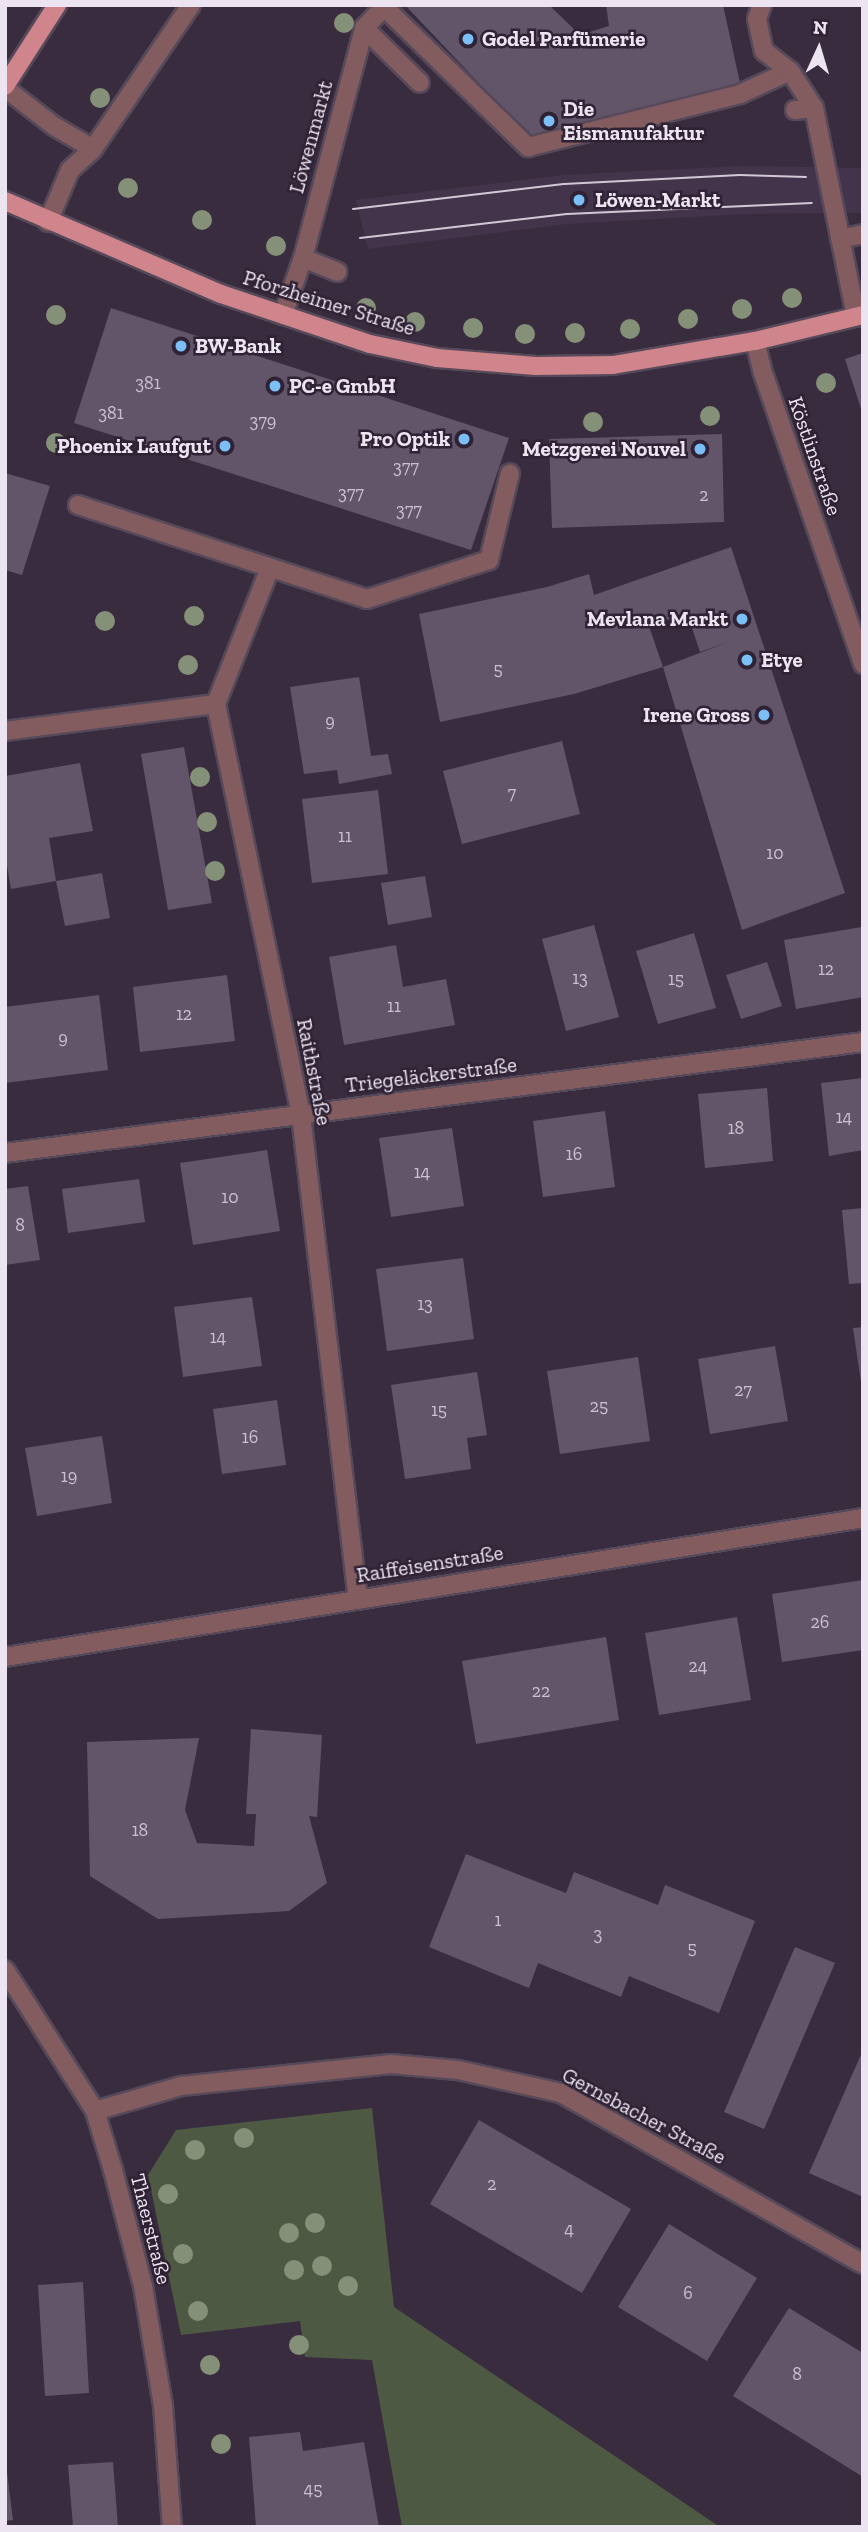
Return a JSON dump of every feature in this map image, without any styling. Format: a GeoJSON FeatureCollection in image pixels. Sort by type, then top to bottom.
{"type":"FeatureCollection","features":[{"type":"Feature","properties":{"kind":"main road"},"geometry":{"type":"LineString","coordinates":[[5,87],[57,5]]}},
{"type":"Feature","properties":{"kind":"main road","name":"Pforzheimer Straße"},"geometry":{"type":"LineString","coordinates":[[5,201],[48,222],[221,294],[370,344],[437,358],[536,366],[613,365],[755,341],[859,316]]}},
{"type":"Feature","properties":{"kind":"street"},"geometry":{"type":"LineString","coordinates":[[48,222],[70,170],[93,149],[191,5]]}},
{"type":"Feature","properties":{"kind":"street"},"geometry":{"type":"LineString","coordinates":[[762,5],[757,19],[764,51],[790,71],[814,108],[840,239],[837,270],[859,316]]}},
{"type":"Feature","properties":{"kind":"street","name":"Löwenmarkt"},"geometry":{"type":"LineString","coordinates":[[283,315],[303,258],[364,28],[383,6],[528,146],[740,94],[790,71]]}},
{"type":"Feature","properties":{"kind":"street"},"geometry":{"type":"LineString","coordinates":[[364,28],[420,83]]}},
{"type":"Feature","properties":{"kind":"street"},"geometry":{"type":"LineString","coordinates":[[5,87],[54,126],[93,149]]}},
{"type":"Feature","properties":{"kind":"street"},"geometry":{"type":"LineString","coordinates":[[794,110],[814,108]]}},
{"type":"Feature","properties":{"kind":"street"},"geometry":{"type":"LineString","coordinates":[[840,239],[863,234]]}},
{"type":"Feature","properties":{"kind":"street"},"geometry":{"type":"LineString","coordinates":[[303,258],[337,272]]}},
{"type":"Feature","properties":{"kind":"street","name":"Köstlinstraße"},"geometry":{"type":"LineString","coordinates":[[755,341],[765,380],[856,624],[863,664]]}},
{"type":"Feature","properties":{"kind":"street"},"geometry":{"type":"LineString","coordinates":[[78,505],[367,600],[489,560],[510,473]]}},
{"type":"Feature","properties":{"kind":"street"},"geometry":{"type":"LineString","coordinates":[[5,731],[216,704],[270,568]]}},
{"type":"Feature","properties":{"kind":"street","name":"Raithstraße"},"geometry":{"type":"LineString","coordinates":[[216,704],[300,1115],[358,1598]]}},
{"type":"Feature","properties":{"kind":"street","name":"Triegeläckerstraße"},"geometry":{"type":"LineString","coordinates":[[5,1153],[863,1042]]}},
{"type":"Feature","properties":{"kind":"street","name":"Raiffeisenstraße"},"geometry":{"type":"LineString","coordinates":[[5,1657],[863,1518]]}},
{"type":"Feature","properties":{"kind":"street","name":"Thaerstraße"},"geometry":{"type":"LineString","coordinates":[[5,1970],[95,2112],[145,2300],[163,2405],[172,2527]]}},
{"type":"Feature","properties":{"kind":"street","name":"Gernsbacher Straße"},"geometry":{"type":"LineString","coordinates":[[95,2112],[194,2084],[391,2064],[458,2070],[561,2093],[863,2264]]}},
{"type":"Feature","properties":{"kind":"shaded area"},"geometry":{"type":"Polygon","coordinates":[[[739,166],[863,168],[863,213],[746,214],[567,224],[368,249],[356,200],[563,175],[739,166]]]}},
{"type":"Feature","properties":{"kind":"green space"},"geometry":{"type":"Polygon","coordinates":[[[372,2108],[394,2307],[720,2527],[402,2527],[372,2360],[305,2357],[300,2321],[181,2335],[148,2175],[176,2130],[372,2108]]]}},
{"type":"Feature","properties":{"kind":"building"},"geometry":{"type":"Polygon","coordinates":[[[405,5],[549,5],[580,35],[609,26],[606,5],[723,5],[740,83],[529,136],[405,5]]]}},
{"type":"Feature","properties":{"kind":"building"},"geometry":{"type":"Polygon","coordinates":[[[111,308],[509,438],[471,550],[74,423],[111,308]]]}},
{"type":"Feature","properties":{"kind":"building"},"geometry":{"type":"Polygon","coordinates":[[[863,353],[863,412],[862,412],[845,359],[863,353]]]}},
{"type":"Feature","properties":{"kind":"building"},"geometry":{"type":"Polygon","coordinates":[[[722,434],[724,522],[552,528],[549,439],[722,434]]]}},
{"type":"Feature","properties":{"kind":"building"},"geometry":{"type":"Polygon","coordinates":[[[5,473],[50,486],[22,575],[5,570],[5,473]]]}},
{"type":"Feature","properties":{"kind":"building"},"geometry":{"type":"Polygon","coordinates":[[[731,547],[845,893],[742,930],[663,667],[574,694],[440,722],[419,614],[547,587],[589,574],[594,595],[731,547]],[[687,613],[649,626],[663,667],[731,641],[700,652],[687,613]]]}},
{"type":"Feature","properties":{"kind":"building"},"geometry":{"type":"Polygon","coordinates":[[[359,677],[371,756],[388,754],[392,774],[339,784],[337,770],[304,774],[290,687],[359,677]]]}},
{"type":"Feature","properties":{"kind":"building"},"geometry":{"type":"Polygon","coordinates":[[[562,741],[580,814],[462,844],[443,771],[562,741]]]}},
{"type":"Feature","properties":{"kind":"building"},"geometry":{"type":"Polygon","coordinates":[[[184,747],[212,903],[168,910],[141,754],[184,747]]]}},
{"type":"Feature","properties":{"kind":"building"},"geometry":{"type":"Polygon","coordinates":[[[80,763],[93,831],[49,838],[56,881],[11,889],[5,854],[5,776],[80,763]]]}},
{"type":"Feature","properties":{"kind":"building"},"geometry":{"type":"Polygon","coordinates":[[[378,790],[388,874],[312,883],[302,799],[378,790]]]}},
{"type":"Feature","properties":{"kind":"building"},"geometry":{"type":"Polygon","coordinates":[[[102,873],[110,918],[65,926],[56,881],[102,873]]]}},
{"type":"Feature","properties":{"kind":"building"},"geometry":{"type":"Polygon","coordinates":[[[425,876],[432,917],[388,925],[381,883],[425,876]]]}},
{"type":"Feature","properties":{"kind":"building"},"geometry":{"type":"Polygon","coordinates":[[[594,925],[619,1017],[566,1031],[542,939],[594,925]]]}},
{"type":"Feature","properties":{"kind":"building"},"geometry":{"type":"Polygon","coordinates":[[[862,927],[863,997],[796,1009],[784,940],[862,927]]]}},
{"type":"Feature","properties":{"kind":"building"},"geometry":{"type":"Polygon","coordinates":[[[694,933],[716,1008],[658,1024],[636,951],[694,933]]]}},
{"type":"Feature","properties":{"kind":"building"},"geometry":{"type":"Polygon","coordinates":[[[396,945],[403,987],[446,979],[455,1025],[344,1045],[329,957],[396,945]]]}},
{"type":"Feature","properties":{"kind":"building"},"geometry":{"type":"Polygon","coordinates":[[[767,962],[782,1006],[741,1019],[726,975],[767,962]]]}},
{"type":"Feature","properties":{"kind":"building"},"geometry":{"type":"Polygon","coordinates":[[[227,975],[235,1041],[140,1052],[133,987],[227,975]]]}},
{"type":"Feature","properties":{"kind":"building"},"geometry":{"type":"Polygon","coordinates":[[[99,995],[108,1070],[5,1083],[5,1007],[99,995]]]}},
{"type":"Feature","properties":{"kind":"building"},"geometry":{"type":"Polygon","coordinates":[[[863,1078],[863,1150],[829,1156],[821,1083],[863,1078]]]}},
{"type":"Feature","properties":{"kind":"building"},"geometry":{"type":"Polygon","coordinates":[[[767,1088],[773,1161],[705,1168],[698,1094],[767,1088]]]}},
{"type":"Feature","properties":{"kind":"building"},"geometry":{"type":"Polygon","coordinates":[[[605,1111],[615,1187],[543,1197],[533,1121],[605,1111]]]}},
{"type":"Feature","properties":{"kind":"building"},"geometry":{"type":"Polygon","coordinates":[[[452,1128],[464,1206],[391,1217],[379,1138],[452,1128]]]}},
{"type":"Feature","properties":{"kind":"building"},"geometry":{"type":"Polygon","coordinates":[[[267,1150],[280,1231],[193,1245],[180,1163],[267,1150]]]}},
{"type":"Feature","properties":{"kind":"building"},"geometry":{"type":"Polygon","coordinates":[[[139,1179],[145,1222],[68,1233],[62,1189],[139,1179]]]}},
{"type":"Feature","properties":{"kind":"building"},"geometry":{"type":"Polygon","coordinates":[[[28,1186],[40,1260],[5,1265],[5,1189],[28,1186]]]}},
{"type":"Feature","properties":{"kind":"building"},"geometry":{"type":"Polygon","coordinates":[[[863,1208],[863,1283],[849,1284],[842,1210],[863,1208]]]}},
{"type":"Feature","properties":{"kind":"building"},"geometry":{"type":"Polygon","coordinates":[[[463,1258],[474,1339],[387,1351],[376,1269],[463,1258]]]}},
{"type":"Feature","properties":{"kind":"building"},"geometry":{"type":"Polygon","coordinates":[[[252,1297],[262,1366],[183,1377],[174,1307],[252,1297]]]}},
{"type":"Feature","properties":{"kind":"building"},"geometry":{"type":"Polygon","coordinates":[[[863,1327],[863,1382],[861,1382],[853,1328],[863,1327]]]}},
{"type":"Feature","properties":{"kind":"building"},"geometry":{"type":"Polygon","coordinates":[[[775,1346],[788,1421],[710,1434],[698,1359],[775,1346]]]}},
{"type":"Feature","properties":{"kind":"building"},"geometry":{"type":"Polygon","coordinates":[[[638,1357],[650,1441],[560,1454],[547,1371],[638,1357]]]}},
{"type":"Feature","properties":{"kind":"building"},"geometry":{"type":"Polygon","coordinates":[[[477,1372],[487,1435],[467,1438],[471,1469],[405,1479],[391,1385],[477,1372]]]}},
{"type":"Feature","properties":{"kind":"building"},"geometry":{"type":"Polygon","coordinates":[[[277,1400],[286,1465],[222,1474],[213,1409],[277,1400]]]}},
{"type":"Feature","properties":{"kind":"building"},"geometry":{"type":"Polygon","coordinates":[[[102,1436],[112,1503],[37,1516],[25,1448],[102,1436]]]}},
{"type":"Feature","properties":{"kind":"building"},"geometry":{"type":"Polygon","coordinates":[[[863,1580],[863,1650],[782,1662],[772,1594],[863,1580]]]}},
{"type":"Feature","properties":{"kind":"building"},"geometry":{"type":"Polygon","coordinates":[[[737,1617],[751,1700],[659,1715],[645,1633],[737,1617]]]}},
{"type":"Feature","properties":{"kind":"building"},"geometry":{"type":"Polygon","coordinates":[[[606,1637],[619,1720],[476,1744],[462,1661],[606,1637]]]}},
{"type":"Feature","properties":{"kind":"building"},"geometry":{"type":"Polygon","coordinates":[[[251,1729],[322,1735],[317,1817],[309,1816],[327,1883],[289,1911],[158,1919],[90,1876],[87,1742],[199,1738],[185,1810],[197,1843],[254,1846],[256,1814],[246,1814],[251,1729]]]}},
{"type":"Feature","properties":{"kind":"building"},"geometry":{"type":"Polygon","coordinates":[[[466,1854],[566,1893],[574,1872],[658,1905],[665,1885],[755,1921],[719,2013],[629,1976],[621,1997],[538,1963],[529,1988],[429,1947],[466,1854]]]}},
{"type":"Feature","properties":{"kind":"building"},"geometry":{"type":"Polygon","coordinates":[[[795,1947],[835,1963],[764,2129],[724,2112],[795,1947]]]}},
{"type":"Feature","properties":{"kind":"building"},"geometry":{"type":"Polygon","coordinates":[[[863,2050],[863,2197],[809,2173],[863,2050]]]}},
{"type":"Feature","properties":{"kind":"building"},"geometry":{"type":"Polygon","coordinates":[[[479,2120],[631,2209],[582,2293],[430,2204],[479,2120]]]}},
{"type":"Feature","properties":{"kind":"building"},"geometry":{"type":"Polygon","coordinates":[[[669,2224],[757,2278],[707,2361],[618,2307],[669,2224]]]}},
{"type":"Feature","properties":{"kind":"building"},"geometry":{"type":"Polygon","coordinates":[[[83,2282],[89,2393],[45,2396],[38,2285],[83,2282]]]}},
{"type":"Feature","properties":{"kind":"building"},"geometry":{"type":"Polygon","coordinates":[[[789,2308],[863,2353],[863,2477],[733,2396],[789,2308]]]}},
{"type":"Feature","properties":{"kind":"building"},"geometry":{"type":"Polygon","coordinates":[[[300,2432],[303,2451],[364,2442],[379,2527],[256,2527],[249,2437],[300,2432]]]}},
{"type":"Feature","properties":{"kind":"building"},"geometry":{"type":"Polygon","coordinates":[[[5,2456],[13,2520],[5,2521],[5,2456]]]}},
{"type":"Feature","properties":{"kind":"building"},"geometry":{"type":"Polygon","coordinates":[[[113,2462],[118,2527],[73,2527],[68,2465],[113,2462]]]}},
{"type":"Feature","properties":{"kind":"tram line"},"geometry":{"type":"LineString","coordinates":[[353,209],[564,184],[740,175],[806,177]]}},
{"type":"Feature","properties":{"kind":"tram line"},"geometry":{"type":"LineString","coordinates":[[360,238],[567,214],[812,203]]}},
{"type":"Feature","properties":{"kind":"place","name":"Godel Parfümerie"},"geometry":{"type":"Point","coordinates":[468,39]}},
{"type":"Feature","properties":{"kind":"place","name":"Die Eismanufaktur"},"geometry":{"type":"Point","coordinates":[549,121]}},
{"type":"Feature","properties":{"kind":"place","name":"Löwen-Markt"},"geometry":{"type":"Point","coordinates":[579,200]}},
{"type":"Feature","properties":{"kind":"place","name":"BW-Bank"},"geometry":{"type":"Point","coordinates":[181,346]}},
{"type":"Feature","properties":{"kind":"place","name":"PC-e GmbH"},"geometry":{"type":"Point","coordinates":[275,386]}},
{"type":"Feature","properties":{"kind":"place","name":"Pro Optik"},"geometry":{"type":"Point","coordinates":[464,439]}},
{"type":"Feature","properties":{"kind":"place","name":"Phoenix Laufgut"},"geometry":{"type":"Point","coordinates":[225,446]}},
{"type":"Feature","properties":{"kind":"place","name":"Metzgerei Nouvel"},"geometry":{"type":"Point","coordinates":[700,449]}},
{"type":"Feature","properties":{"kind":"place","name":"Mevlana Markt"},"geometry":{"type":"Point","coordinates":[742,619]}},
{"type":"Feature","properties":{"kind":"place","name":"Etye"},"geometry":{"type":"Point","coordinates":[747,660]}},
{"type":"Feature","properties":{"kind":"place","name":"Irene Gross"},"geometry":{"type":"Point","coordinates":[764,715]}}]}
